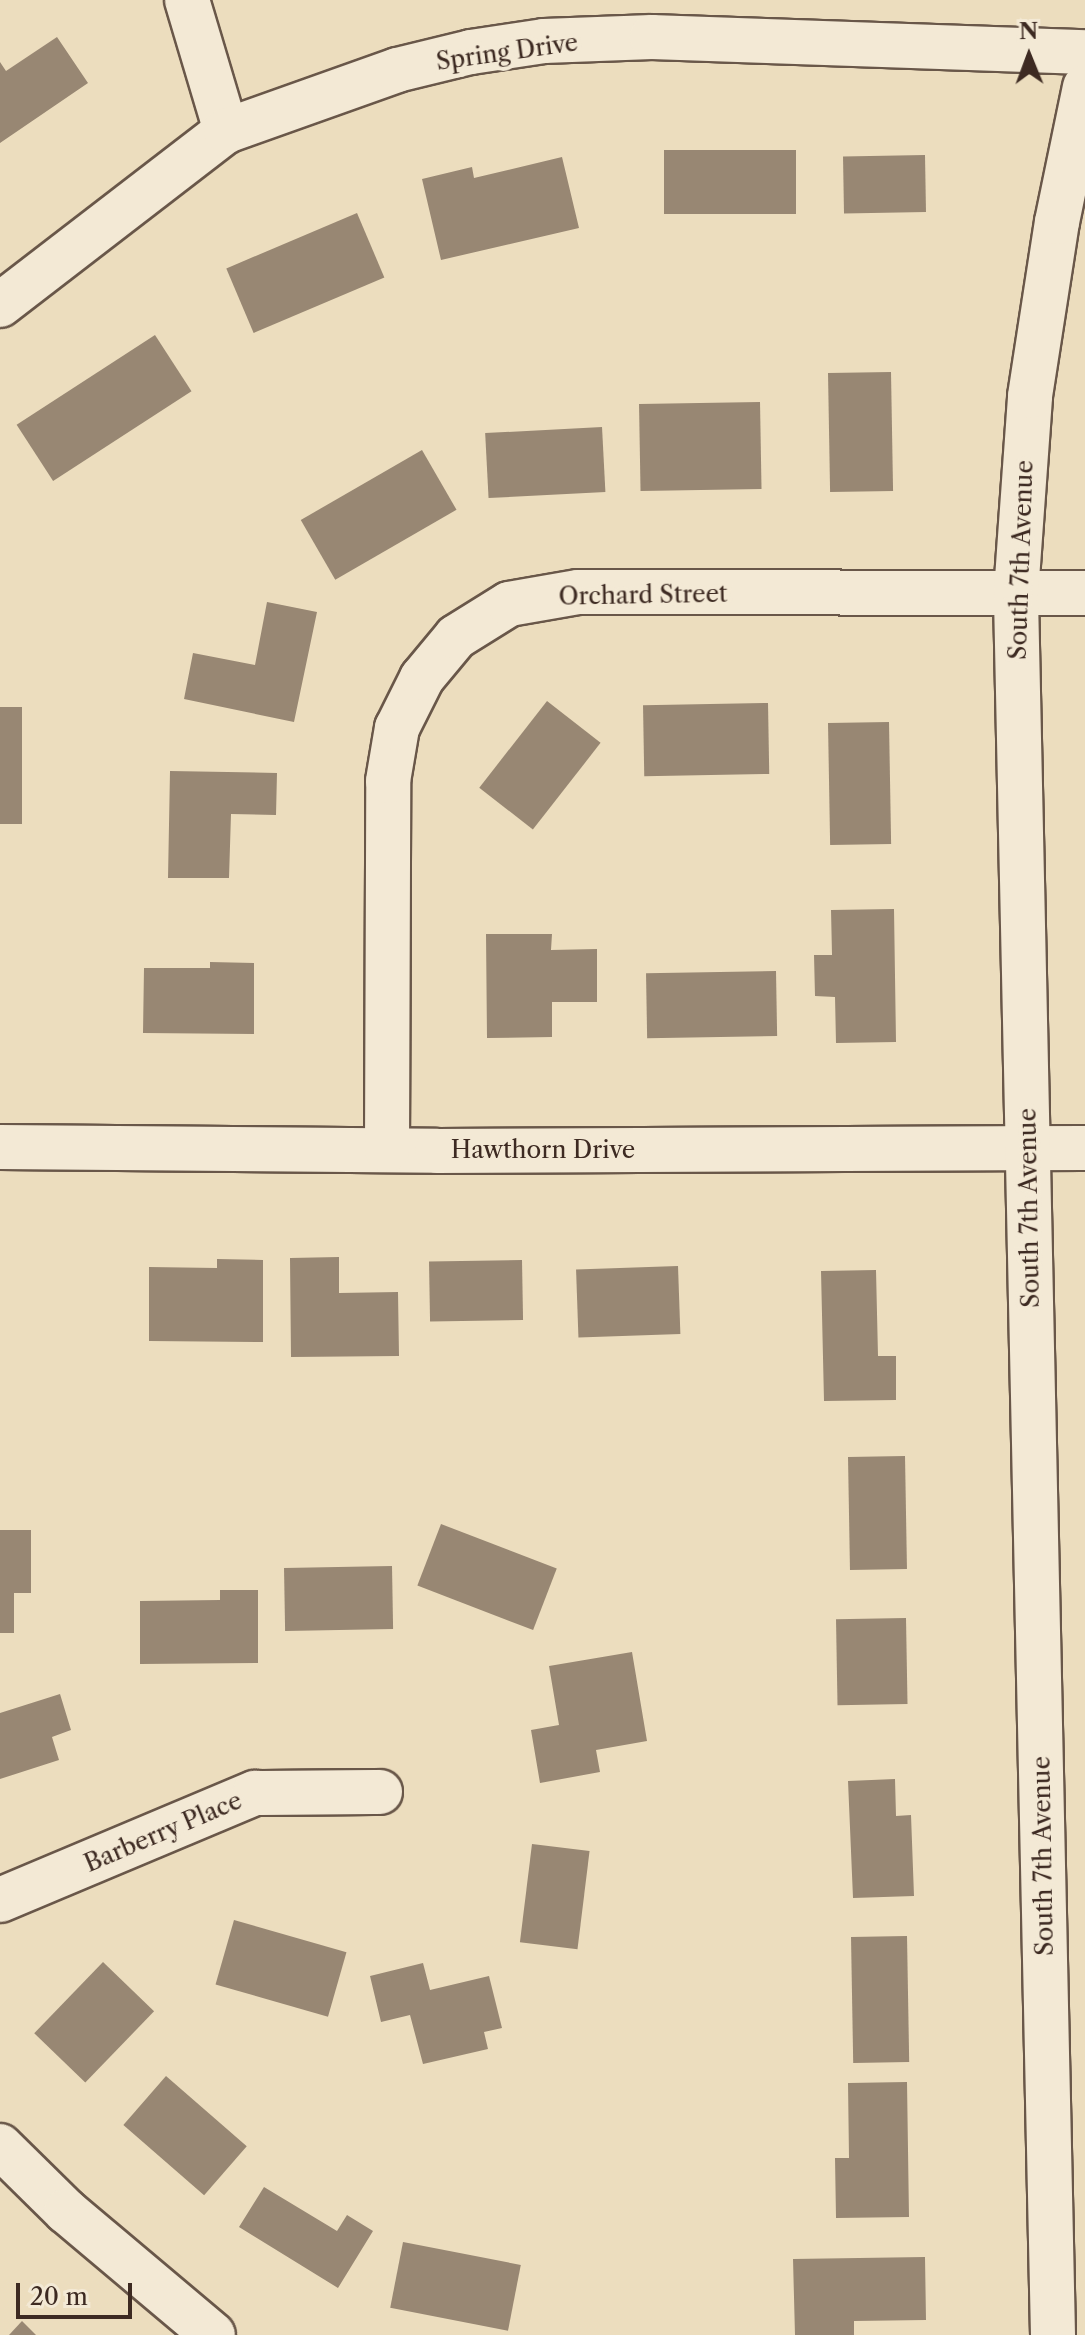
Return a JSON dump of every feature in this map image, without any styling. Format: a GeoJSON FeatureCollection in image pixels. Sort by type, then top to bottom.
{"type":"FeatureCollection","features":[{"type":"Feature","properties":{"kind":"street"},"geometry":{"type":"LineString","coordinates":[[187,0],[226,131]]}},
{"type":"Feature","properties":{"kind":"street","name":"Spring Drive"},"geometry":{"type":"LineString","coordinates":[[0,305],[226,131],[397,70],[471,52],[544,41],[652,37],[1085,52]]}},
{"type":"Feature","properties":{"kind":"street","name":"South 7th Avenue"},"geometry":{"type":"LineString","coordinates":[[1064,2332],[1067,2160],[1028,1149],[1016,593],[1020,495],[1030,396],[1057,222],[1085,87]]}},
{"type":"Feature","properties":{"kind":"street","name":"Orchard Street"},"geometry":{"type":"LineString","coordinates":[[387,1150],[388,781],[397,728],[422,678],[456,637],[509,604],[578,592],[1085,593]]}},
{"type":"Feature","properties":{"kind":"street","name":"Hawthorn Drive"},"geometry":{"type":"LineString","coordinates":[[0,1147],[387,1150],[1085,1148]]}},
{"type":"Feature","properties":{"kind":"street","name":"Barberry Place"},"geometry":{"type":"LineString","coordinates":[[0,1900],[255,1793],[380,1792]]}},
{"type":"Feature","properties":{"kind":"street"},"geometry":{"type":"LineString","coordinates":[[0,2146],[66,2211],[213,2335]]}},
{"type":"Feature","properties":{"kind":"building"},"geometry":{"type":"Polygon","coordinates":[[[57,37],[88,83],[0,143],[0,62],[6,71],[57,37]]]}},
{"type":"Feature","properties":{"kind":"building"},"geometry":{"type":"Polygon","coordinates":[[[664,150],[796,150],[796,214],[664,214],[664,150]]]}},
{"type":"Feature","properties":{"kind":"building"},"geometry":{"type":"Polygon","coordinates":[[[925,155],[926,212],[844,213],[843,156],[925,155]]]}},
{"type":"Feature","properties":{"kind":"building"},"geometry":{"type":"Polygon","coordinates":[[[562,157],[579,228],[441,260],[422,179],[472,167],[474,178],[562,157]]]}},
{"type":"Feature","properties":{"kind":"building"},"geometry":{"type":"Polygon","coordinates":[[[357,213],[384,277],[254,333],[226,268],[357,213]]]}},
{"type":"Feature","properties":{"kind":"building"},"geometry":{"type":"Polygon","coordinates":[[[155,335],[191,391],[53,481],[17,425],[155,335]]]}},
{"type":"Feature","properties":{"kind":"building"},"geometry":{"type":"Polygon","coordinates":[[[891,372],[893,491],[830,492],[828,373],[891,372]]]}},
{"type":"Feature","properties":{"kind":"building"},"geometry":{"type":"Polygon","coordinates":[[[760,402],[762,489],[641,491],[639,404],[760,402]]]}},
{"type":"Feature","properties":{"kind":"building"},"geometry":{"type":"Polygon","coordinates":[[[602,427],[605,492],[489,498],[485,433],[602,427]]]}},
{"type":"Feature","properties":{"kind":"building"},"geometry":{"type":"Polygon","coordinates":[[[422,450],[456,510],[335,580],[301,520],[422,450]]]}},
{"type":"Feature","properties":{"kind":"building"},"geometry":{"type":"Polygon","coordinates":[[[267,602],[317,612],[294,722],[184,699],[193,653],[255,665],[267,602]]]}},
{"type":"Feature","properties":{"kind":"building"},"geometry":{"type":"Polygon","coordinates":[[[547,701],[601,743],[533,830],[479,788],[547,701]]]}},
{"type":"Feature","properties":{"kind":"building"},"geometry":{"type":"Polygon","coordinates":[[[768,703],[769,774],[644,776],[643,705],[768,703]]]}},
{"type":"Feature","properties":{"kind":"building"},"geometry":{"type":"Polygon","coordinates":[[[0,707],[22,707],[22,824],[0,824],[0,707]]]}},
{"type":"Feature","properties":{"kind":"building"},"geometry":{"type":"Polygon","coordinates":[[[889,722],[891,844],[830,845],[828,723],[889,722]]]}},
{"type":"Feature","properties":{"kind":"building"},"geometry":{"type":"Polygon","coordinates":[[[170,771],[277,773],[276,815],[231,814],[229,878],[168,878],[170,771]]]}},
{"type":"Feature","properties":{"kind":"building"},"geometry":{"type":"Polygon","coordinates":[[[894,909],[896,1042],[836,1043],[835,997],[815,996],[814,955],[832,955],[831,910],[894,909]]]}},
{"type":"Feature","properties":{"kind":"building"},"geometry":{"type":"Polygon","coordinates":[[[486,934],[552,934],[551,950],[597,949],[597,1002],[552,1002],[552,1037],[487,1038],[486,934]]]}},
{"type":"Feature","properties":{"kind":"building"},"geometry":{"type":"Polygon","coordinates":[[[210,962],[254,963],[254,1034],[143,1033],[144,968],[210,968],[210,962]]]}},
{"type":"Feature","properties":{"kind":"building"},"geometry":{"type":"Polygon","coordinates":[[[776,971],[777,1036],[647,1038],[646,973],[776,971]]]}},
{"type":"Feature","properties":{"kind":"building"},"geometry":{"type":"Polygon","coordinates":[[[339,1257],[339,1293],[398,1292],[399,1356],[291,1357],[290,1258],[339,1257]]]}},
{"type":"Feature","properties":{"kind":"building"},"geometry":{"type":"Polygon","coordinates":[[[217,1259],[263,1260],[263,1342],[149,1341],[149,1267],[217,1268],[217,1259]]]}},
{"type":"Feature","properties":{"kind":"building"},"geometry":{"type":"Polygon","coordinates":[[[522,1260],[523,1320],[430,1322],[429,1262],[522,1260]]]}},
{"type":"Feature","properties":{"kind":"building"},"geometry":{"type":"Polygon","coordinates":[[[678,1266],[680,1334],[578,1338],[576,1270],[678,1266]]]}},
{"type":"Feature","properties":{"kind":"building"},"geometry":{"type":"Polygon","coordinates":[[[876,1270],[878,1356],[896,1356],[896,1400],[824,1401],[821,1271],[876,1270]]]}},
{"type":"Feature","properties":{"kind":"building"},"geometry":{"type":"Polygon","coordinates":[[[905,1456],[907,1569],[850,1570],[848,1457],[905,1456]]]}},
{"type":"Feature","properties":{"kind":"building"},"geometry":{"type":"Polygon","coordinates":[[[441,1524],[557,1568],[533,1630],[417,1586],[441,1524]]]}},
{"type":"Feature","properties":{"kind":"building"},"geometry":{"type":"Polygon","coordinates":[[[0,1530],[31,1530],[31,1593],[14,1593],[14,1633],[0,1633],[0,1530]]]}},
{"type":"Feature","properties":{"kind":"building"},"geometry":{"type":"Polygon","coordinates":[[[392,1566],[393,1629],[285,1631],[284,1568],[392,1566]]]}},
{"type":"Feature","properties":{"kind":"building"},"geometry":{"type":"Polygon","coordinates":[[[220,1590],[258,1590],[258,1663],[140,1664],[140,1601],[220,1600],[220,1590]]]}},
{"type":"Feature","properties":{"kind":"building"},"geometry":{"type":"Polygon","coordinates":[[[906,1618],[908,1704],[838,1705],[836,1619],[906,1618]]]}},
{"type":"Feature","properties":{"kind":"building"},"geometry":{"type":"Polygon","coordinates":[[[632,1652],[647,1741],[596,1750],[600,1772],[540,1783],[531,1730],[559,1725],[549,1666],[632,1652]]]}},
{"type":"Feature","properties":{"kind":"building"},"geometry":{"type":"Polygon","coordinates":[[[60,1694],[71,1730],[52,1737],[59,1760],[0,1779],[0,1713],[60,1694]]]}},
{"type":"Feature","properties":{"kind":"building"},"geometry":{"type":"Polygon","coordinates":[[[895,1779],[896,1816],[911,1815],[914,1896],[853,1898],[848,1781],[895,1779]]]}},
{"type":"Feature","properties":{"kind":"building"},"geometry":{"type":"Polygon","coordinates":[[[532,1844],[590,1851],[578,1949],[520,1942],[532,1844]]]}},
{"type":"Feature","properties":{"kind":"building"},"geometry":{"type":"Polygon","coordinates":[[[234,1920],[346,1952],[328,2017],[216,1984],[234,1920]]]}},
{"type":"Feature","properties":{"kind":"building"},"geometry":{"type":"Polygon","coordinates":[[[907,1936],[909,2062],[853,2063],[851,1937],[907,1936]]]}},
{"type":"Feature","properties":{"kind":"building"},"geometry":{"type":"Polygon","coordinates":[[[103,1962],[154,2011],[85,2083],[34,2033],[103,1962]]]}},
{"type":"Feature","properties":{"kind":"building"},"geometry":{"type":"Polygon","coordinates":[[[423,1963],[430,1990],[489,1976],[502,2028],[484,2032],[488,2049],[423,2064],[410,2015],[381,2022],[370,1976],[423,1963]]]}},
{"type":"Feature","properties":{"kind":"building"},"geometry":{"type":"Polygon","coordinates":[[[166,2076],[247,2146],[204,2195],[123,2125],[166,2076]]]}},
{"type":"Feature","properties":{"kind":"building"},"geometry":{"type":"Polygon","coordinates":[[[907,2082],[909,2217],[836,2218],[835,2158],[849,2158],[848,2083],[907,2082]]]}},
{"type":"Feature","properties":{"kind":"building"},"geometry":{"type":"Polygon","coordinates":[[[264,2187],[337,2231],[347,2215],[373,2231],[338,2288],[239,2227],[264,2187]]]}},
{"type":"Feature","properties":{"kind":"building"},"geometry":{"type":"Polygon","coordinates":[[[403,2242],[521,2265],[508,2331],[390,2308],[403,2242]]]}},
{"type":"Feature","properties":{"kind":"building"},"geometry":{"type":"Polygon","coordinates":[[[925,2257],[926,2320],[854,2321],[854,2335],[795,2335],[793,2259],[925,2257]]]}},
{"type":"Feature","properties":{"kind":"building"},"geometry":{"type":"Polygon","coordinates":[[[22,2321],[36,2335],[9,2335],[22,2321]]]}}]}
